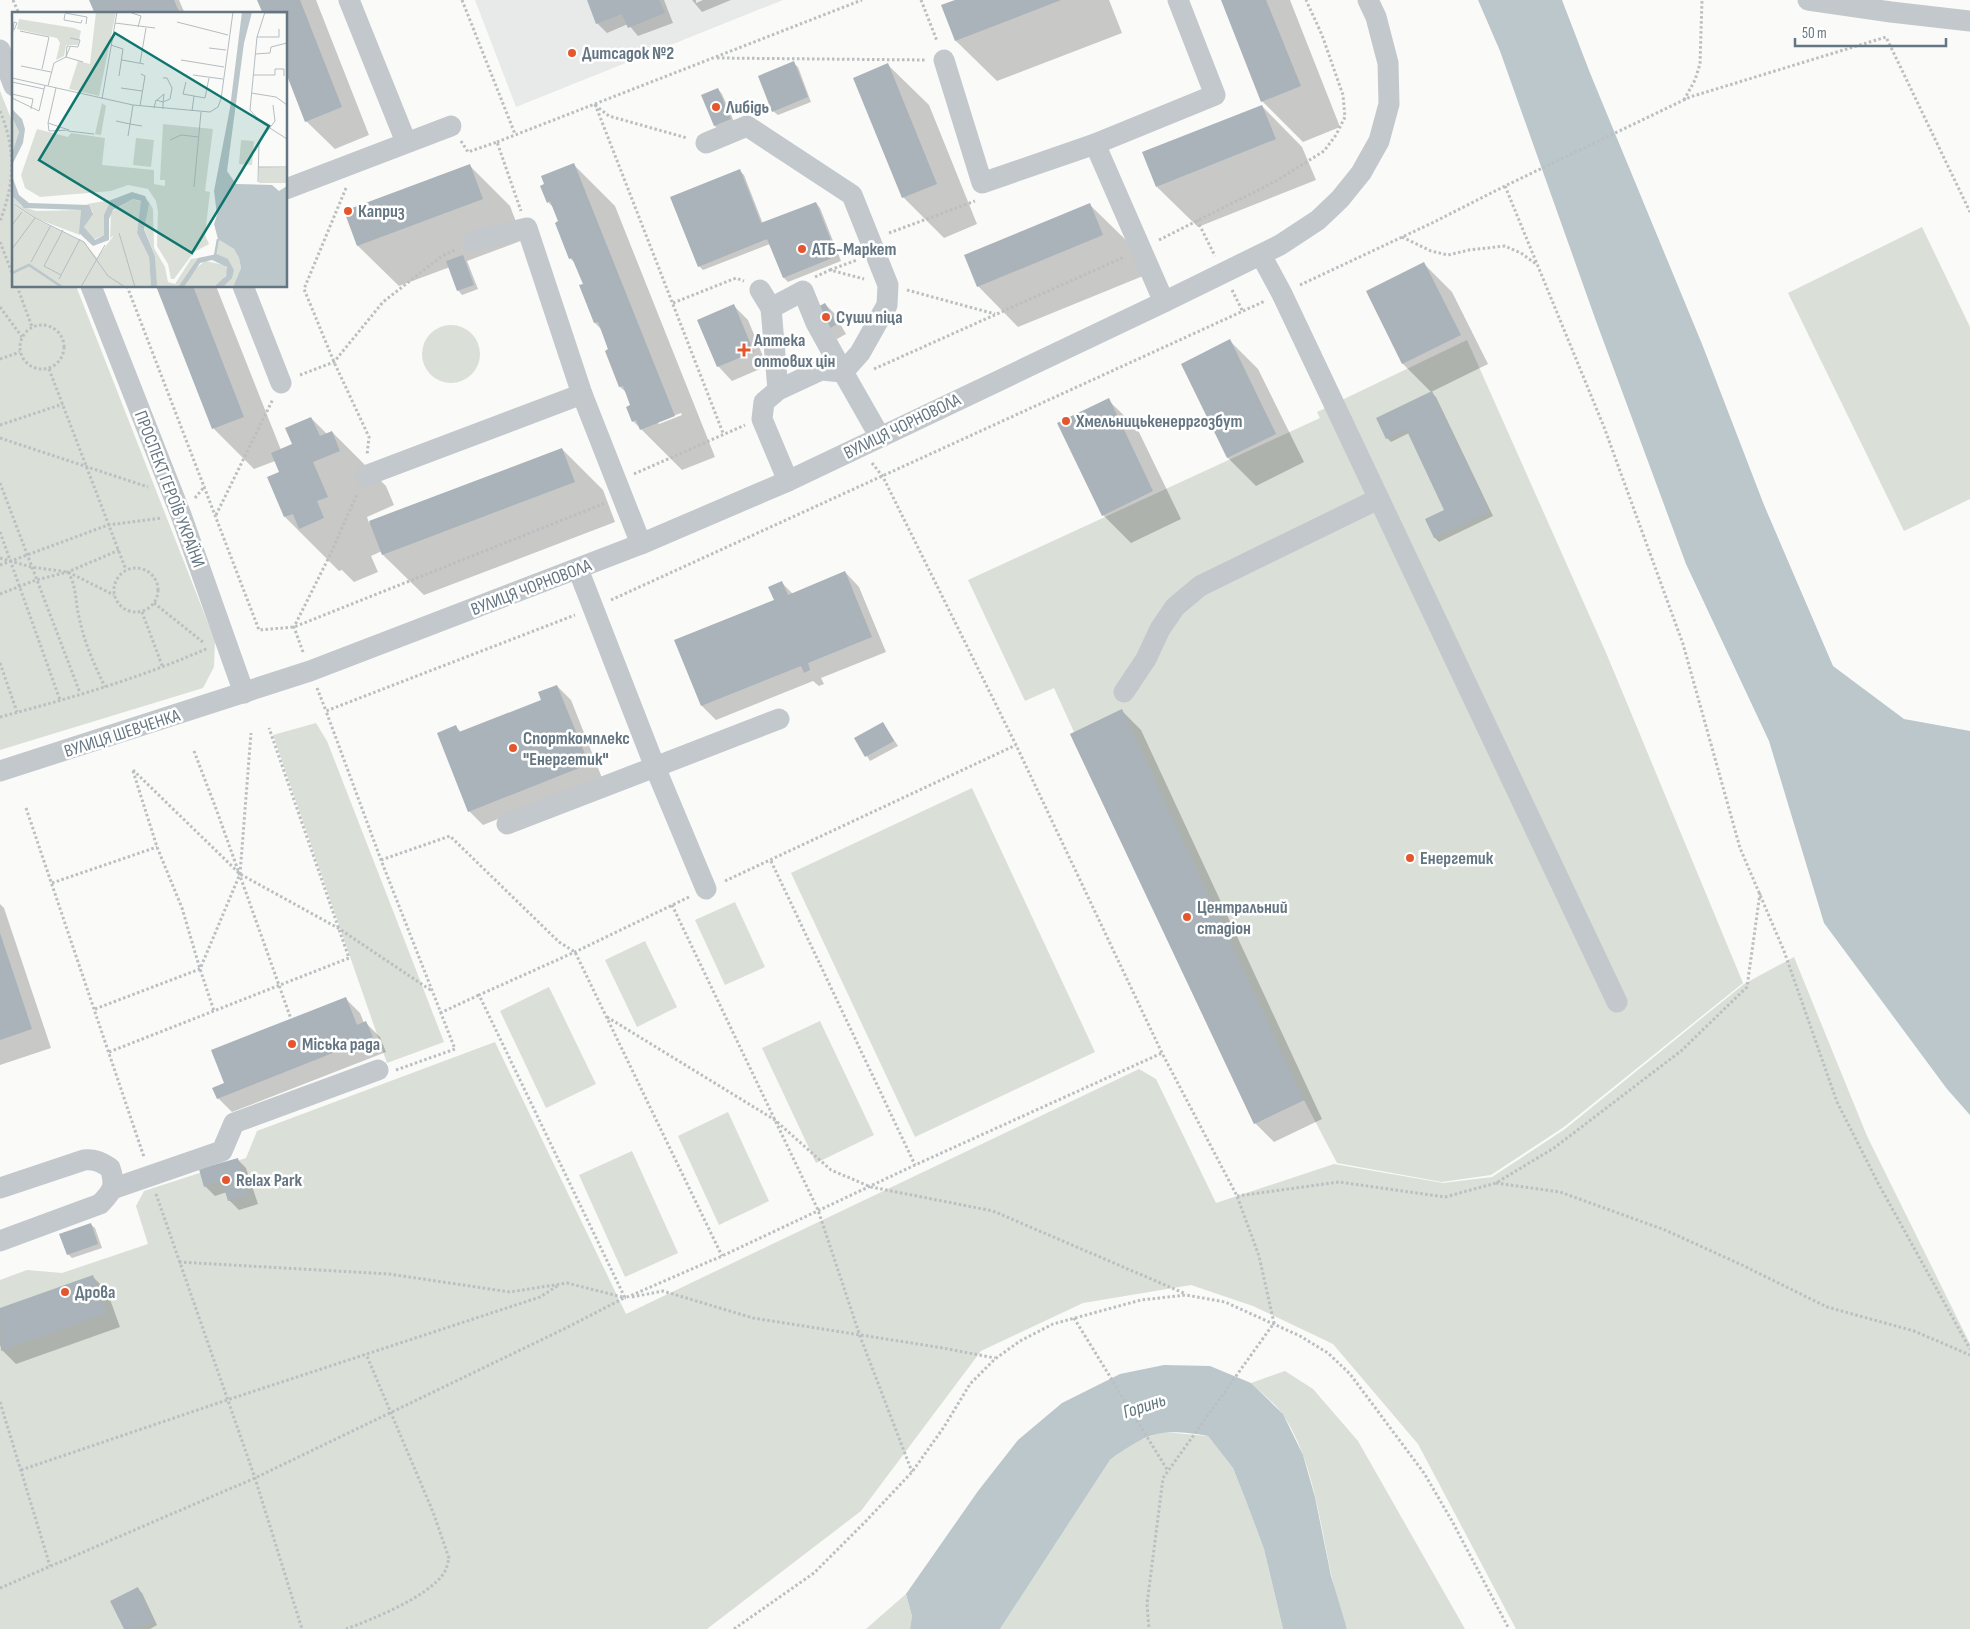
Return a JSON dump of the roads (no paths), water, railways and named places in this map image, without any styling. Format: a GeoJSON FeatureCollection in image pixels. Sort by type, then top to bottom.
{"type":"FeatureCollection","features":[{"type":"Feature","properties":{"kind":"street"},"geometry":{"type":"LineString","coordinates":[[349,0],[406,142]]}},
{"type":"Feature","properties":{"kind":"street"},"geometry":{"type":"LineString","coordinates":[[944,60],[982,183],[1095,144],[1215,94],[1178,0]]}},
{"type":"Feature","properties":{"kind":"street","name":"ВУЛИЦЯ ЧОРНОВОЛА"},"geometry":{"type":"LineString","coordinates":[[244,693],[310,671],[578,569],[788,481],[1260,255],[1318,220],[1340,199],[1361,173],[1379,141],[1389,104],[1388,63],[1376,17],[1368,0]]}},
{"type":"Feature","properties":{"kind":"street"},"geometry":{"type":"LineString","coordinates":[[1808,0],[1970,21]]}},
{"type":"Feature","properties":{"kind":"street"},"geometry":{"type":"LineString","coordinates":[[0,50],[12,81]]}},
{"type":"Feature","properties":{"kind":"street"},"geometry":{"type":"LineString","coordinates":[[288,188],[451,126]]}},
{"type":"Feature","properties":{"kind":"street"},"geometry":{"type":"LineString","coordinates":[[706,143],[747,126],[852,195],[888,285],[887,306],[860,353],[843,372]]}},
{"type":"Feature","properties":{"kind":"street"},"geometry":{"type":"LineString","coordinates":[[1095,144],[1164,302]]}},
{"type":"Feature","properties":{"kind":"street"},"geometry":{"type":"LineString","coordinates":[[473,241],[527,228],[582,394],[641,544]]}},
{"type":"Feature","properties":{"kind":"street"},"geometry":{"type":"LineString","coordinates":[[1260,255],[1282,294],[1617,1002]]}},
{"type":"Feature","properties":{"kind":"street","name":"ПРОСПЕКТ ГЕРОЇВ УКРАЇНИ"},"geometry":{"type":"LineString","coordinates":[[92,288],[181,515],[244,693]]}},
{"type":"Feature","properties":{"kind":"street"},"geometry":{"type":"LineString","coordinates":[[244,288],[281,383]]}},
{"type":"Feature","properties":{"kind":"street"},"geometry":{"type":"LineString","coordinates":[[760,290],[771,308],[778,390]]}},
{"type":"Feature","properties":{"kind":"street"},"geometry":{"type":"LineString","coordinates":[[771,308],[803,291],[816,323],[880,437]]}},
{"type":"Feature","properties":{"kind":"street"},"geometry":{"type":"LineString","coordinates":[[788,481],[762,419],[764,402],[778,390],[821,370],[843,372]]}},
{"type":"Feature","properties":{"kind":"street"},"geometry":{"type":"LineString","coordinates":[[365,476],[582,394]]}},
{"type":"Feature","properties":{"kind":"street"},"geometry":{"type":"LineString","coordinates":[[1124,692],[1146,659],[1160,628],[1175,606],[1200,586],[1378,499]]}},
{"type":"Feature","properties":{"kind":"street"},"geometry":{"type":"LineString","coordinates":[[578,569],[655,766],[706,889]]}},
{"type":"Feature","properties":{"kind":"street","name":"ВУЛИЦЯ ШЕВЧЕНКА"},"geometry":{"type":"LineString","coordinates":[[0,771],[244,693]]}},
{"type":"Feature","properties":{"kind":"street"},"geometry":{"type":"LineString","coordinates":[[508,824],[778,719]]}},
{"type":"Feature","properties":{"kind":"street"},"geometry":{"type":"LineString","coordinates":[[112,1189],[222,1151],[234,1123],[378,1070]]}},
{"type":"Feature","properties":{"kind":"street"},"geometry":{"type":"LineString","coordinates":[[0,1188],[84,1160],[93,1159],[110,1168],[114,1185],[110,1195],[100,1204],[0,1241]]}},
{"type":"Feature","properties":{"kind":"water"},"geometry":{"type":"Polygon","coordinates":[[[1478,0],[1562,0],[1590,73],[1702,344],[1764,505],[1833,666],[1904,719],[1970,731],[1970,1115],[1947,1089],[1824,923],[1769,741],[1686,564],[1596,321],[1500,51],[1478,0]]]}},
{"type":"Feature","properties":{"kind":"water","name":"Горинь"},"geometry":{"type":"Polygon","coordinates":[[[1164,1365],[1210,1366],[1251,1383],[1283,1414],[1303,1455],[1315,1497],[1331,1576],[1347,1629],[1283,1629],[1264,1549],[1233,1468],[1208,1436],[1178,1432],[1156,1434],[1145,1438],[1110,1460],[1000,1629],[910,1629],[912,1616],[906,1594],[978,1491],[1018,1440],[1062,1403],[1120,1374],[1164,1365]]]}},
{"type":"Feature","properties":{"kind":"place","name":"Дитсадок №2"},"geometry":{"type":"Point","coordinates":[572,53]}},
{"type":"Feature","properties":{"kind":"place","name":"Либідь"},"geometry":{"type":"Point","coordinates":[716,107]}},
{"type":"Feature","properties":{"kind":"place","name":"Каприз"},"geometry":{"type":"Point","coordinates":[348,211]}},
{"type":"Feature","properties":{"kind":"place","name":"АТБ-Маркет"},"geometry":{"type":"Point","coordinates":[802,249]}},
{"type":"Feature","properties":{"kind":"place","name":"Суши піца"},"geometry":{"type":"Point","coordinates":[826,317]}},
{"type":"Feature","properties":{"kind":"place","name":"Аптека оптових цін"},"geometry":{"type":"Point","coordinates":[744,350]}},
{"type":"Feature","properties":{"kind":"place","name":"Хмельницькенерргозбут"},"geometry":{"type":"Point","coordinates":[1066,421]}},
{"type":"Feature","properties":{"kind":"place","name":"Спорткомплекс \"Енергетик\""},"geometry":{"type":"Point","coordinates":[513,748]}},
{"type":"Feature","properties":{"kind":"place","name":"Енергетик"},"geometry":{"type":"Point","coordinates":[1410,858]}},
{"type":"Feature","properties":{"kind":"place","name":"Центральний стадіон"},"geometry":{"type":"Point","coordinates":[1187,917]}},
{"type":"Feature","properties":{"kind":"place","name":"Міська рада"},"geometry":{"type":"Point","coordinates":[292,1044]}},
{"type":"Feature","properties":{"kind":"place","name":"Relax Park"},"geometry":{"type":"Point","coordinates":[226,1180]}},
{"type":"Feature","properties":{"kind":"place","name":"Дрова"},"geometry":{"type":"Point","coordinates":[65,1292]}}]}
